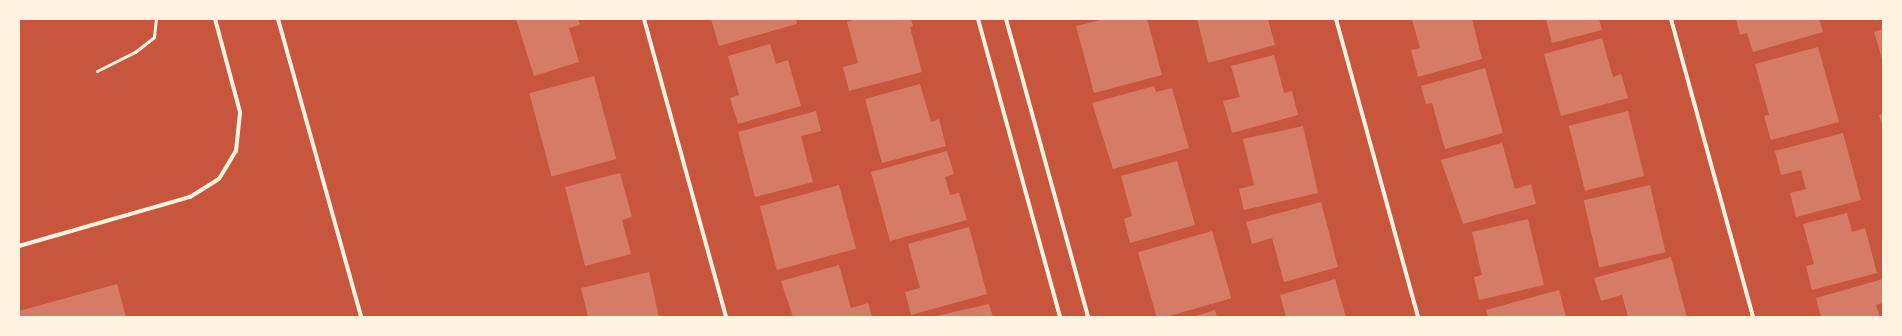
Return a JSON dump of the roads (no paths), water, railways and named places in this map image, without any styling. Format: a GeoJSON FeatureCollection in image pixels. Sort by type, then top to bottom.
{"type":"FeatureCollection","features":[{"type":"Feature","properties":{"kind":"street"},"geometry":{"type":"LineString","coordinates":[[19,246],[190,197],[219,179],[236,151],[240,112],[215,19]]}},
{"type":"Feature","properties":{"kind":"street"},"geometry":{"type":"LineString","coordinates":[[278,19],[361,317]]}},
{"type":"Feature","properties":{"kind":"street"},"geometry":{"type":"LineString","coordinates":[[644,19],[726,317]]}},
{"type":"Feature","properties":{"kind":"street"},"geometry":{"type":"LineString","coordinates":[[978,19],[1060,317]]}},
{"type":"Feature","properties":{"kind":"street"},"geometry":{"type":"LineString","coordinates":[[1006,19],[1088,317]]}},
{"type":"Feature","properties":{"kind":"street"},"geometry":{"type":"LineString","coordinates":[[1336,19],[1418,317]]}},
{"type":"Feature","properties":{"kind":"street"},"geometry":{"type":"LineString","coordinates":[[1671,19],[1753,317]]}},
{"type":"Feature","properties":{"kind":"lane"},"geometry":{"type":"LineString","coordinates":[[97,71],[136,52],[154,37],[156,19]]}}]}
